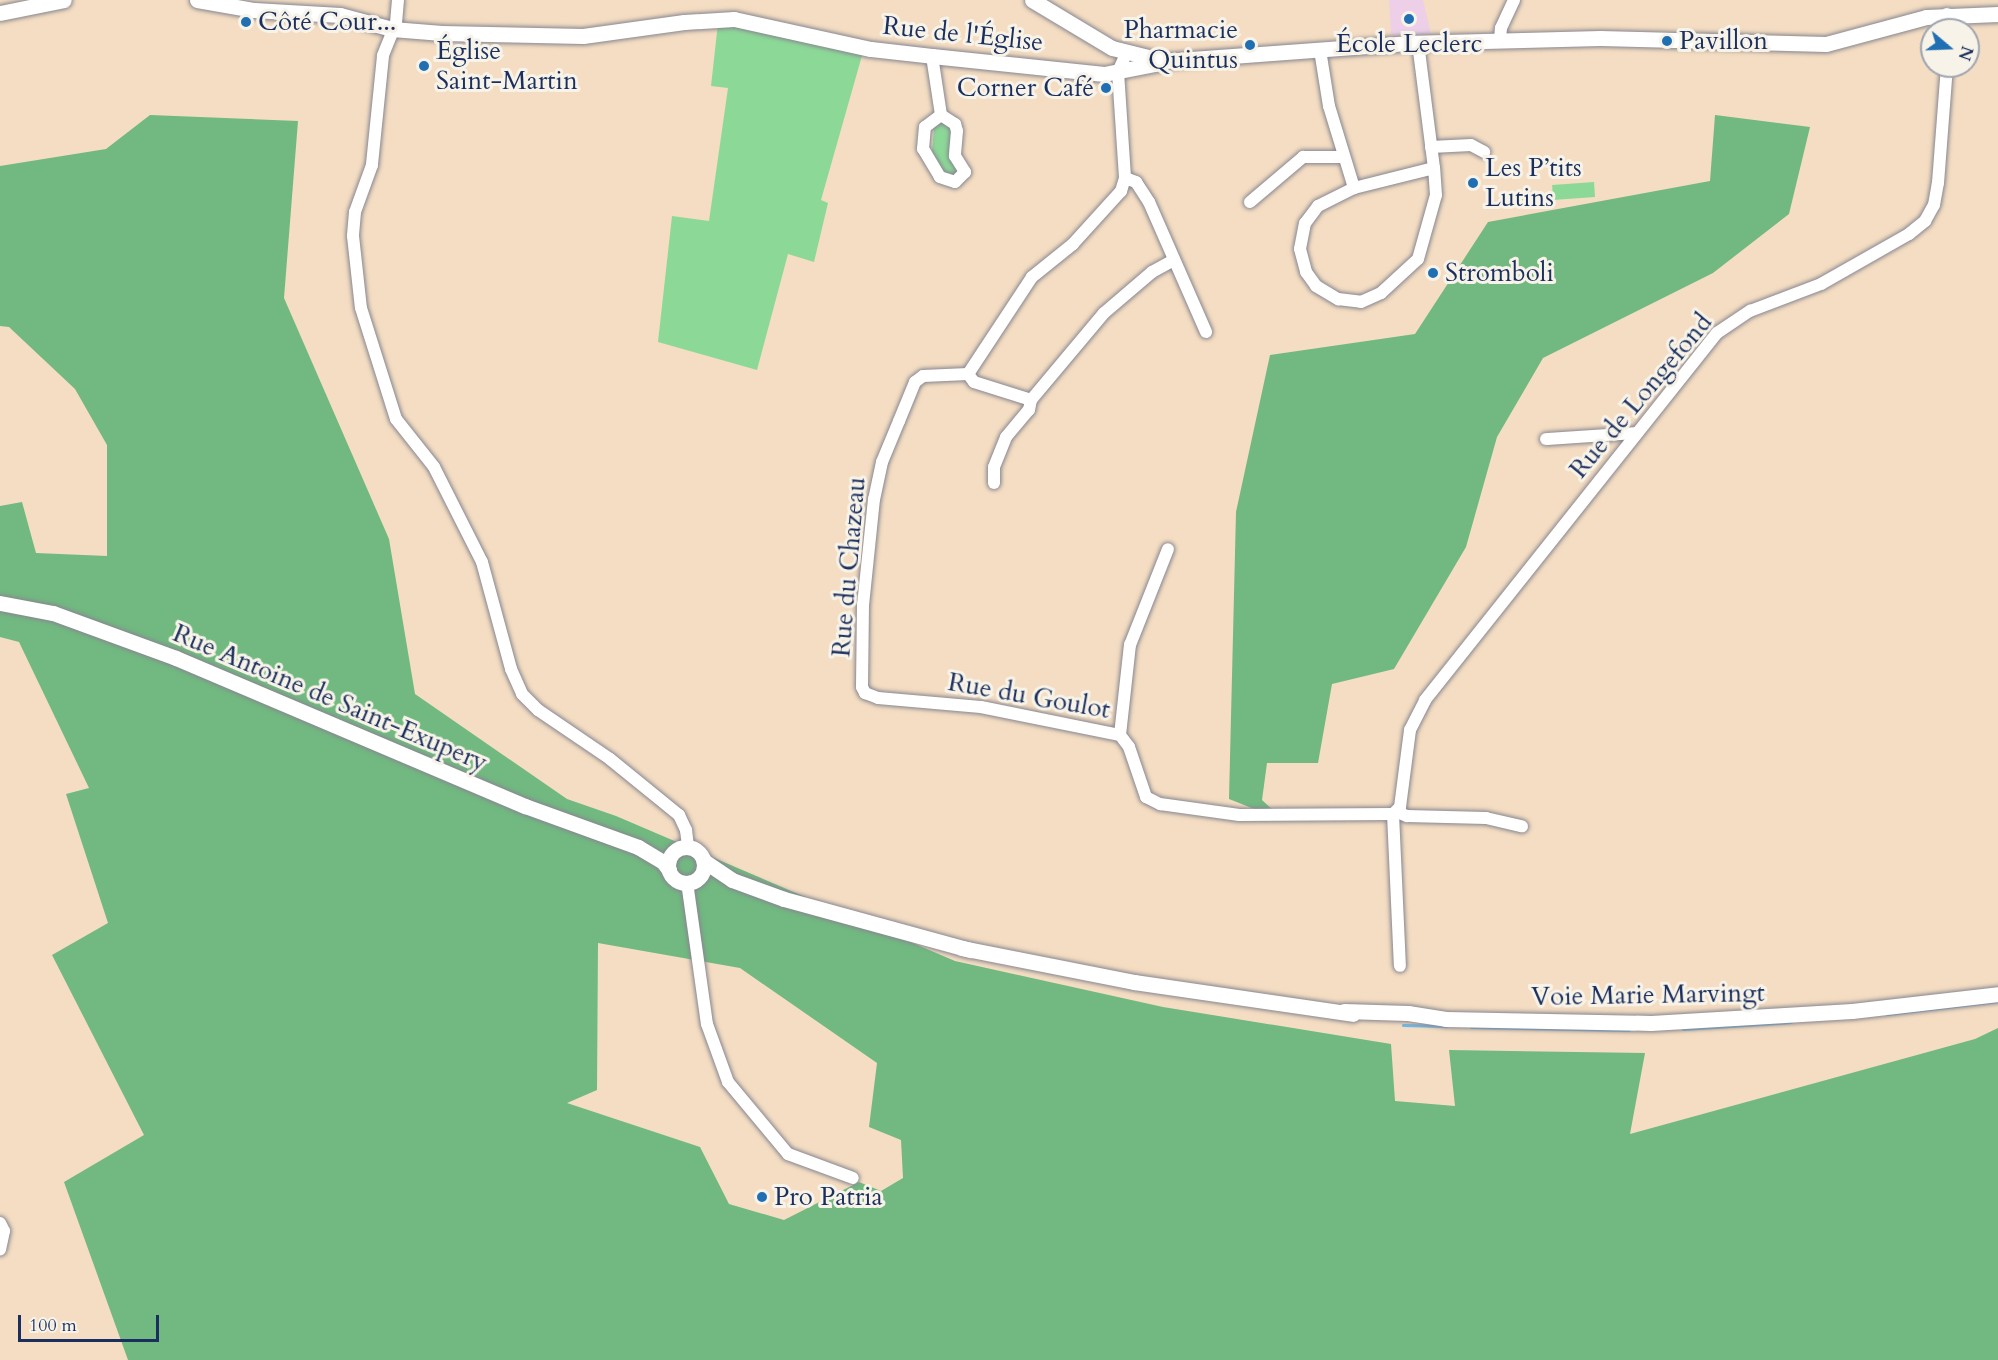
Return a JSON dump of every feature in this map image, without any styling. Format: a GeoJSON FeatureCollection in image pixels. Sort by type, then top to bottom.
{"type":"FeatureCollection","features":[{"type":"Feature","properties":{"kind":"main road"},"geometry":{"type":"LineString","coordinates":[[0,13],[64,0]]}},
{"type":"Feature","properties":{"kind":"main road","name":"Rue de l'Église"},"geometry":{"type":"LineString","coordinates":[[198,0],[254,10],[340,15],[392,29],[583,36],[734,19],[872,49],[932,56],[1118,72],[1164,62]]}},
{"type":"Feature","properties":{"kind":"main road"},"geometry":{"type":"LineString","coordinates":[[1032,0],[1075,28],[1126,54],[1164,62],[1418,43],[1600,38],[1826,44],[1920,27]]}},
{"type":"Feature","properties":{"kind":"main road"},"geometry":{"type":"LineString","coordinates":[[1973,18],[1998,14]]}},
{"type":"Feature","properties":{"kind":"main road","name":"Rue Antoine de Saint-Exupery"},"geometry":{"type":"LineString","coordinates":[[0,603],[64,617],[176,658],[525,806],[638,847],[663,861],[669,870]]}},
{"type":"Feature","properties":{"kind":"main road","name":"Rue Antoine de Saint-Exupery"},"geometry":{"type":"LineString","coordinates":[[638,847],[681,848]]}},
{"type":"Feature","properties":{"kind":"main road"},"geometry":{"type":"LineString","coordinates":[[681,848],[698,851],[704,861],[694,879],[678,881],[669,870],[669,859],[681,848]]}},
{"type":"Feature","properties":{"kind":"main road","name":"Voie Marie Marvingt"},"geometry":{"type":"LineString","coordinates":[[704,861],[732,880],[834,915],[1050,972],[1100,976],[1407,1021],[1446,1019],[1651,1023],[1852,1011],[1947,1002],[1998,994]]}},
{"type":"Feature","properties":{"kind":"main road","name":"Voie Marie Marvingt"},"geometry":{"type":"LineString","coordinates":[[694,879],[732,880]]}},
{"type":"Feature","properties":{"kind":"street"},"geometry":{"type":"LineString","coordinates":[[398,0],[383,56],[372,165],[355,213],[353,236],[361,308],[396,419],[434,467],[483,562],[512,669],[522,694],[538,710],[610,759],[679,816],[686,830],[681,848]]}},
{"type":"Feature","properties":{"kind":"street"},"geometry":{"type":"LineString","coordinates":[[1500,42],[1501,28],[1514,0]]}},
{"type":"Feature","properties":{"kind":"street"},"geometry":{"type":"LineString","coordinates":[[1418,43],[1434,168],[1436,195],[1418,259],[1381,293],[1361,302],[1338,299],[1316,286],[1306,272],[1299,249],[1306,219],[1318,206],[1354,188],[1434,168]]}},
{"type":"Feature","properties":{"kind":"street"},"geometry":{"type":"LineString","coordinates":[[1320,51],[1343,157],[1354,188]]}},
{"type":"Feature","properties":{"kind":"street"},"geometry":{"type":"LineString","coordinates":[[1031,400],[974,382],[968,374],[1032,277],[1073,244],[1121,191],[1125,178],[1118,72],[1126,54]]}},
{"type":"Feature","properties":{"kind":"street"},"geometry":{"type":"LineString","coordinates":[[932,56],[941,115],[955,124],[957,131],[955,156],[965,172],[955,182],[940,177],[922,148],[925,127],[941,115]]}},
{"type":"Feature","properties":{"kind":"street","name":"Rue de Longefond"},"geometry":{"type":"LineString","coordinates":[[1400,966],[1395,813],[1410,730],[1425,700],[1717,333],[1735,320],[1821,284],[1909,234],[1925,220],[1934,205],[1938,183],[1946,78]]}},
{"type":"Feature","properties":{"kind":"street"},"geometry":{"type":"LineString","coordinates":[[1431,147],[1471,146],[1484,152]]}},
{"type":"Feature","properties":{"kind":"street"},"geometry":{"type":"LineString","coordinates":[[1250,202],[1303,157],[1343,157]]}},
{"type":"Feature","properties":{"kind":"street"},"geometry":{"type":"LineString","coordinates":[[1125,178],[1136,182],[1149,202],[1206,332]]}},
{"type":"Feature","properties":{"kind":"street"},"geometry":{"type":"LineString","coordinates":[[994,483],[994,467],[1006,437],[1029,410],[1031,400],[1104,313],[1152,272],[1174,260]]}},
{"type":"Feature","properties":{"kind":"street","name":"Rue du Chazeau"},"geometry":{"type":"LineString","coordinates":[[865,693],[862,687],[863,605],[874,500],[882,462],[915,382],[932,374],[968,374]]}},
{"type":"Feature","properties":{"kind":"street"},"geometry":{"type":"LineString","coordinates":[[1546,439],[1636,433]]}},
{"type":"Feature","properties":{"kind":"street"},"geometry":{"type":"LineString","coordinates":[[1120,735],[1130,645],[1168,549]]}},
{"type":"Feature","properties":{"kind":"street","name":"Rue du Goulot"},"geometry":{"type":"LineString","coordinates":[[865,693],[878,698],[986,708],[1120,735],[1129,747],[1146,797],[1160,804],[1239,815],[1395,813],[1407,816],[1486,818],[1522,826]]}},
{"type":"Feature","properties":{"kind":"street"},"geometry":{"type":"LineString","coordinates":[[694,879],[707,1024],[728,1082],[788,1154],[853,1178]]}},
{"type":"Feature","properties":{"kind":"street"},"geometry":{"type":"LineString","coordinates":[[0,1223],[4,1231],[0,1250]]}},
{"type":"Feature","properties":{"kind":"shaded area","name":"École Leclerc"},"geometry":{"type":"Polygon","coordinates":[[[1389,0],[1423,0],[1431,34],[1391,35],[1389,0]]]}},
{"type":"Feature","properties":{"kind":"green space"},"geometry":{"type":"Polygon","coordinates":[[[718,23],[863,52],[821,200],[828,203],[814,262],[788,254],[757,370],[658,342],[672,216],[709,221],[728,88],[711,86],[718,23]]]}},
{"type":"Feature","properties":{"kind":"green space"},"geometry":{"type":"Polygon","coordinates":[[[150,115],[298,121],[284,298],[389,539],[415,694],[567,799],[616,816],[955,961],[1163,1007],[1391,1044],[1395,1101],[1455,1106],[1449,1050],[1645,1053],[1630,1134],[1975,1039],[1998,1028],[1998,1360],[128,1360],[64,1182],[144,1135],[52,955],[108,923],[66,794],[89,788],[19,642],[0,637],[0,506],[22,502],[36,553],[107,556],[107,445],[75,389],[9,327],[0,326],[0,166],[106,149],[150,115]],[[598,943],[597,1090],[567,1103],[700,1147],[729,1204],[784,1220],[859,1182],[881,1191],[903,1178],[901,1140],[869,1127],[877,1063],[740,968],[598,943]]]}},
{"type":"Feature","properties":{"kind":"green space"},"geometry":{"type":"Polygon","coordinates":[[[1715,115],[1810,127],[1789,214],[1713,273],[1543,358],[1497,437],[1466,547],[1394,669],[1332,684],[1318,763],[1267,763],[1262,800],[1285,821],[1229,799],[1236,512],[1270,355],[1415,334],[1488,222],[1710,181],[1715,115]]]}},
{"type":"Feature","properties":{"kind":"green space"},"geometry":{"type":"Polygon","coordinates":[[[940,121],[951,125],[959,175],[945,176],[926,150],[932,151],[934,130],[929,126],[940,121]]]}},
{"type":"Feature","properties":{"kind":"green space"},"geometry":{"type":"Polygon","coordinates":[[[1594,182],[1595,197],[1553,200],[1552,185],[1594,182]]]}},
{"type":"Feature","properties":{"kind":"green space"},"geometry":{"type":"Polygon","coordinates":[[[1529,191],[1537,196],[1538,200],[1533,208],[1529,209],[1521,204],[1520,200],[1525,192],[1529,191]]]}},
{"type":"Feature","properties":{"kind":"waterway"},"geometry":{"type":"LineString","coordinates":[[1887,1014],[1998,1001]]}},
{"type":"Feature","properties":{"kind":"waterway"},"geometry":{"type":"LineString","coordinates":[[1683,1029],[1791,1022]]}},
{"type":"Feature","properties":{"kind":"waterway"},"geometry":{"type":"LineString","coordinates":[[1403,1025],[1446,1026]]}},
{"type":"Feature","properties":{"kind":"waterway"},"geometry":{"type":"LineString","coordinates":[[1471,1027],[1629,1030]]}},
{"type":"Feature","properties":{"kind":"place","name":"École Leclerc"},"geometry":{"type":"Point","coordinates":[1409,19]}},
{"type":"Feature","properties":{"kind":"place","name":"Côté Cour..."},"geometry":{"type":"Point","coordinates":[246,22]}},
{"type":"Feature","properties":{"kind":"place","name":"Pavillon"},"geometry":{"type":"Point","coordinates":[1667,41]}},
{"type":"Feature","properties":{"kind":"place","name":"Pharmacie Quintus"},"geometry":{"type":"Point","coordinates":[1250,45]}},
{"type":"Feature","properties":{"kind":"place","name":"Église Saint-Martin"},"geometry":{"type":"Point","coordinates":[424,66]}},
{"type":"Feature","properties":{"kind":"place","name":"Corner Café"},"geometry":{"type":"Point","coordinates":[1106,88]}},
{"type":"Feature","properties":{"kind":"place","name":"Les P’tits Lutins"},"geometry":{"type":"Point","coordinates":[1473,183]}},
{"type":"Feature","properties":{"kind":"place","name":"Stromboli"},"geometry":{"type":"Point","coordinates":[1433,273]}},
{"type":"Feature","properties":{"kind":"place","name":"Pro Patria"},"geometry":{"type":"Point","coordinates":[762,1197]}}]}
